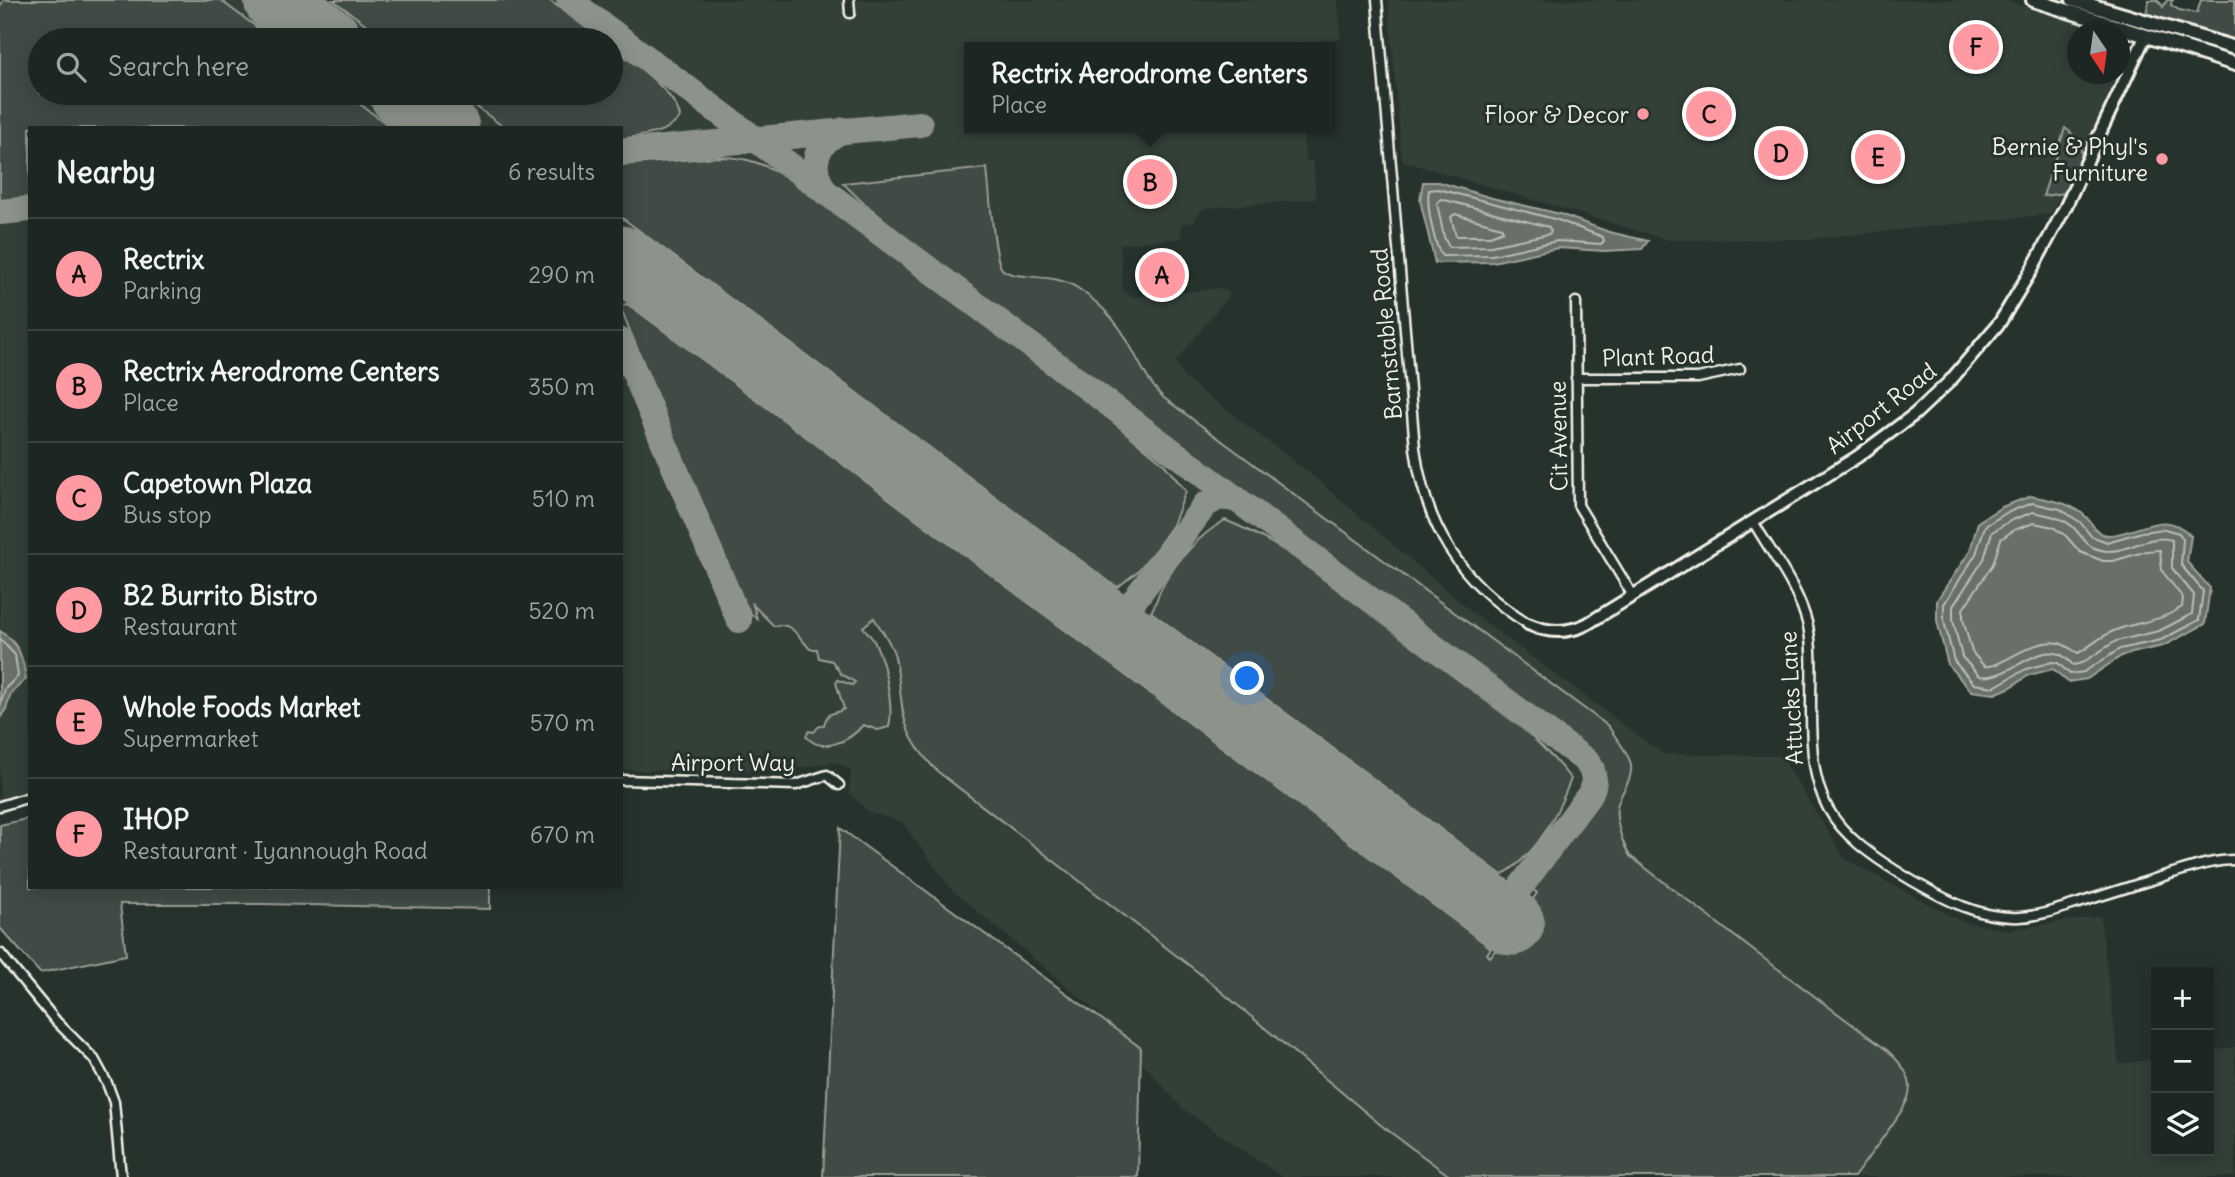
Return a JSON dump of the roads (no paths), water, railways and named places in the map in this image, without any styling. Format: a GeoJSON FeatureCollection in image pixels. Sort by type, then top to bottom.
{"type":"FeatureCollection","features":[{"type":"Feature","properties":{"kind":"main road"},"geometry":{"type":"LineString","coordinates":[[2033,0],[2235,65]]}},
{"type":"Feature","properties":{"kind":"main road"},"geometry":{"type":"LineString","coordinates":[[2073,0],[2235,48]]}},
{"type":"Feature","properties":{"kind":"street"},"geometry":{"type":"LineString","coordinates":[[849,0],[850,13]]}},
{"type":"Feature","properties":{"kind":"street","name":"Barnstable Road"},"geometry":{"type":"LineString","coordinates":[[1377,0],[1419,478],[1434,522],[1458,562],[1495,601],[1528,624]]}},
{"type":"Feature","properties":{"kind":"street","name":"Airport Road"},"geometry":{"type":"LineString","coordinates":[[1528,624],[1552,631],[1577,629],[1754,523],[1889,434],[1931,400],[1974,355],[2015,299],[2065,208],[2146,35]]}},
{"type":"Feature","properties":{"kind":"street","name":"Cit Avenue"},"geometry":{"type":"LineString","coordinates":[[1576,302],[1578,505],[1633,596]]}},
{"type":"Feature","properties":{"kind":"street","name":"Plant Road"},"geometry":{"type":"LineString","coordinates":[[1576,378],[1690,378],[1740,369]]}},
{"type":"Feature","properties":{"kind":"street","name":"Attucks Lane"},"geometry":{"type":"LineString","coordinates":[[1754,523],[1789,580],[1807,624],[1812,662],[1811,746],[1816,779],[1834,819],[1859,846],[1917,883],[1958,904],[1982,912],[2012,917],[2043,913],[2182,871],[2223,860],[2235,860]]}},
{"type":"Feature","properties":{"kind":"street","name":"Airport Way"},"geometry":{"type":"LineString","coordinates":[[623,780],[796,785],[827,775],[839,785]]}},
{"type":"Feature","properties":{"kind":"street"},"geometry":{"type":"LineString","coordinates":[[0,806],[28,798]]}},
{"type":"Feature","properties":{"kind":"street"},"geometry":{"type":"LineString","coordinates":[[0,953],[56,1021],[94,1059],[114,1102],[121,1177]]}},
{"type":"Feature","properties":{"kind":"water"},"geometry":{"type":"Polygon","coordinates":[[[1423,182],[1439,182],[1648,241],[1642,249],[1604,251],[1558,248],[1493,262],[1435,263],[1420,200],[1423,182]]]}},
{"type":"Feature","properties":{"kind":"water"},"geometry":{"type":"Polygon","coordinates":[[[2031,496],[2074,508],[2086,517],[2098,532],[2105,535],[2162,522],[2181,528],[2191,536],[2187,562],[2210,588],[2205,624],[2163,646],[2123,655],[2087,679],[2068,682],[2053,669],[2029,675],[1995,694],[1971,691],[1948,665],[1937,621],[1937,600],[1970,551],[1978,522],[2002,507],[2031,496]]]}},
{"type":"Feature","properties":{"kind":"water"},"geometry":{"type":"Polygon","coordinates":[[[0,631],[12,640],[19,651],[26,679],[11,693],[0,718],[0,631]]]}},
{"type":"Feature","properties":{"kind":"place","name":"IHOP"},"geometry":{"type":"Point","coordinates":[1976,47]}},
{"type":"Feature","properties":{"kind":"place","name":"Floor & Decor"},"geometry":{"type":"Point","coordinates":[1643,114]}},
{"type":"Feature","properties":{"kind":"place","name":"Capetown Plaza"},"geometry":{"type":"Point","coordinates":[1709,114]}},
{"type":"Feature","properties":{"kind":"place","name":"B2 Burrito Bistro"},"geometry":{"type":"Point","coordinates":[1781,153]}},
{"type":"Feature","properties":{"kind":"place","name":"Whole Foods Market"},"geometry":{"type":"Point","coordinates":[1878,157]}},
{"type":"Feature","properties":{"kind":"place","name":"Bernie & Phyl's Furniture"},"geometry":{"type":"Point","coordinates":[2162,159]}},
{"type":"Feature","properties":{"kind":"place","name":"Rectrix Aerodrome Centers"},"geometry":{"type":"Point","coordinates":[1150,182]}},
{"type":"Feature","properties":{"kind":"place","name":"Rectrix"},"geometry":{"type":"Point","coordinates":[1162,275]}}]}
